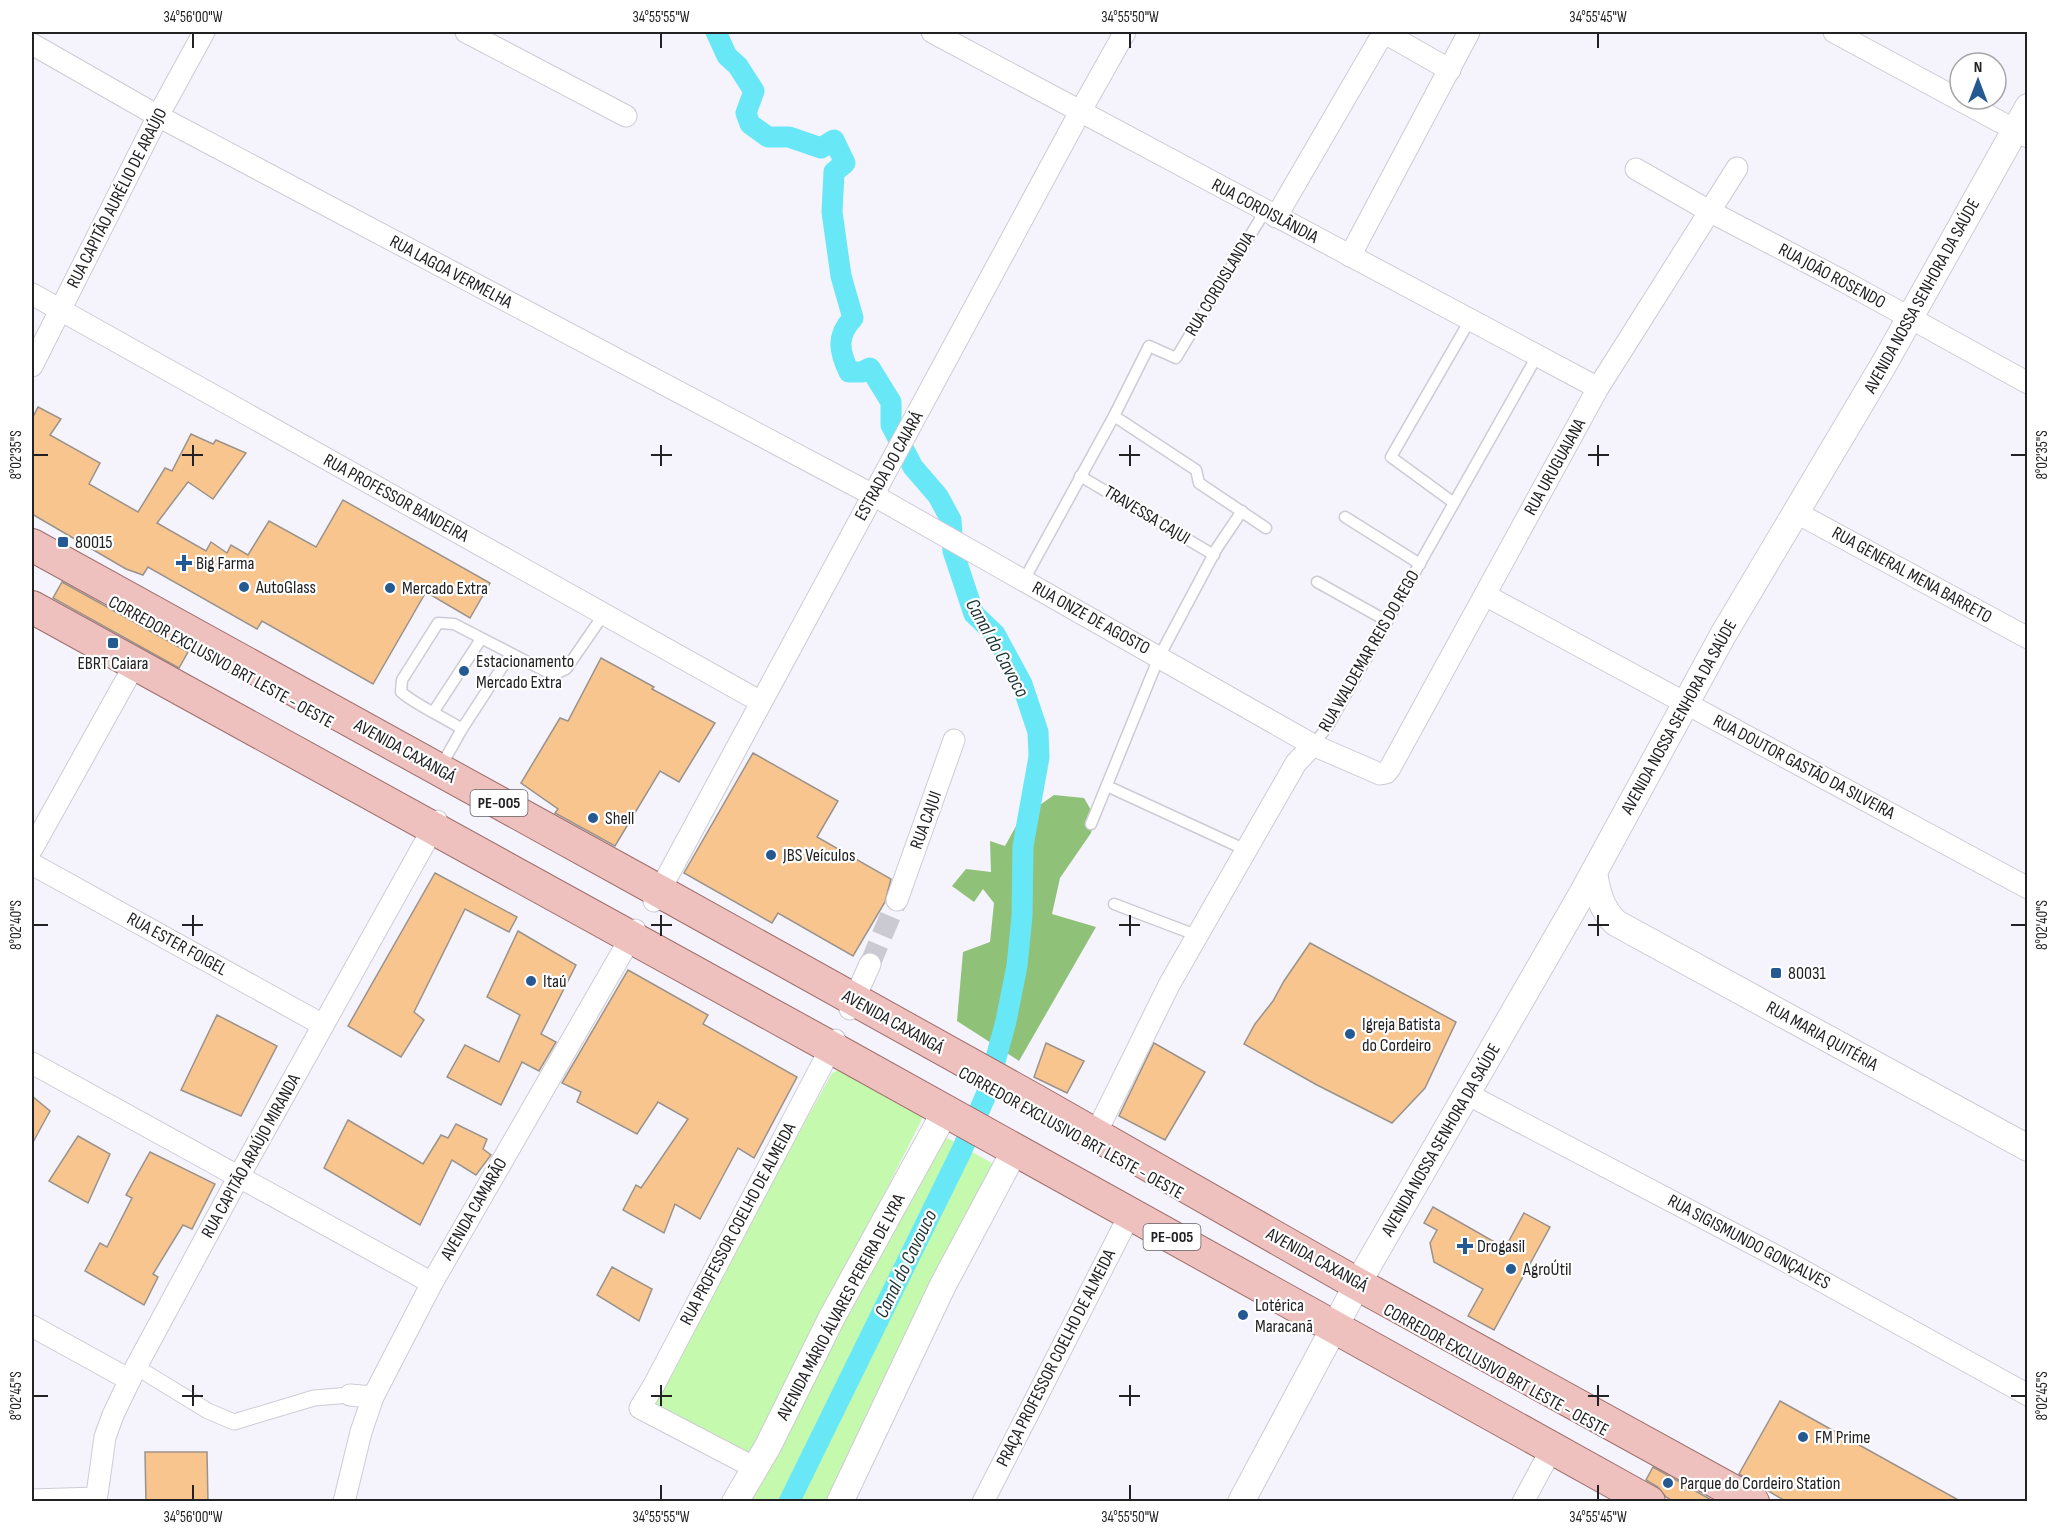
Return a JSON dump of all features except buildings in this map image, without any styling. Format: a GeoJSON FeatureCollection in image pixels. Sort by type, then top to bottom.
{"type":"FeatureCollection","features":[{"type":"Feature","properties":{"kind":"main road","name":"AVENIDA CAXANGÁ"},"geometry":{"type":"LineString","coordinates":[[32,545],[659,901],[964,1066],[1037,1110],[1095,1135],[1356,1287],[1753,1502]]}},
{"type":"Feature","properties":{"kind":"main road","name":"PE-005"},"geometry":{"type":"LineString","coordinates":[[32,607],[834,1044],[1130,1214],[1337,1324],[1552,1448],[1652,1499]]}},
{"type":"Feature","properties":{"kind":"street","name":"RUA CAPITÃO AURÉLIO DE ARAÚJO"},"geometry":{"type":"LineString","coordinates":[[32,366],[158,116],[204,32]]}},
{"type":"Feature","properties":{"kind":"street"},"geometry":{"type":"LineString","coordinates":[[466,32],[626,116]]}},
{"type":"Feature","properties":{"kind":"street","name":"RUA CORDISLÂNDIA"},"geometry":{"type":"LineString","coordinates":[[932,32],[1598,388]]}},
{"type":"Feature","properties":{"kind":"street","name":"ESTRADA DO CAIARÁ"},"geometry":{"type":"LineString","coordinates":[[659,901],[761,702],[1080,111],[1125,32]]}},
{"type":"Feature","properties":{"kind":"street"},"geometry":{"type":"LineString","coordinates":[[1350,256],[1469,32]]}},
{"type":"Feature","properties":{"kind":"street"},"geometry":{"type":"LineString","coordinates":[[1833,32],[2021,134]]}},
{"type":"Feature","properties":{"kind":"street"},"geometry":{"type":"LineString","coordinates":[[1271,214],[1379,40],[1386,36],[1392,37],[1450,70]]}},
{"type":"Feature","properties":{"kind":"street","name":"RUA LAGOA VERMELHA"},"geometry":{"type":"LineString","coordinates":[[32,44],[158,116],[873,495],[1024,580]]}},
{"type":"Feature","properties":{"kind":"street","name":"AVENIDA NOSSA SENHORA DA SAÚDE"},"geometry":{"type":"LineString","coordinates":[[1241,1502],[1356,1287],[1562,930],[1723,634],[2021,134],[2028,107]]}},
{"type":"Feature","properties":{"kind":"street","name":"RUA URUGUAIANA"},"geometry":{"type":"LineString","coordinates":[[1313,745],[1380,774],[1386,773],[1390,768],[1598,388],[1737,168]]}},
{"type":"Feature","properties":{"kind":"street","name":"RUA JOÃO ROSENDO"},"geometry":{"type":"LineString","coordinates":[[1636,169],[1709,211],[2028,383]]}},
{"type":"Feature","properties":{"kind":"street","name":"RUA PROFESSOR BANDEIRA"},"geometry":{"type":"LineString","coordinates":[[32,294],[761,702]]}},
{"type":"Feature","properties":{"kind":"street","name":"RUA GENERAL MENA BARRETO"},"geometry":{"type":"LineString","coordinates":[[1797,513],[2028,638]]}},
{"type":"Feature","properties":{"kind":"street","name":"RUA ONZE DE AGOSTO"},"geometry":{"type":"LineString","coordinates":[[1024,580],[1159,657]]}},
{"type":"Feature","properties":{"kind":"street","name":"RUA DOUTOR GASTÃO DA SILVEIRA"},"geometry":{"type":"LineString","coordinates":[[1485,595],[2028,888]]}},
{"type":"Feature","properties":{"kind":"street"},"geometry":{"type":"LineString","coordinates":[[1159,657],[1313,745]]}},
{"type":"Feature","properties":{"kind":"street"},"geometry":{"type":"LineString","coordinates":[[32,849],[135,664]]}},
{"type":"Feature","properties":{"kind":"street","name":"RUA CAJUI"},"geometry":{"type":"LineString","coordinates":[[897,900],[954,740]]}},
{"type":"Feature","properties":{"kind":"street","name":"RUA WALDEMAR REIS DO REGO"},"geometry":{"type":"LineString","coordinates":[[1095,1135],[1196,935],[1296,762],[1313,745]]}},
{"type":"Feature","properties":{"kind":"street","name":"RUA CAPITÃO ARAÚJO MIRANDA"},"geometry":{"type":"LineString","coordinates":[[96,1500],[105,1437],[133,1374],[238,1178],[435,825]]}},
{"type":"Feature","properties":{"kind":"street","name":"RUA ESTER FOIGEL"},"geometry":{"type":"LineString","coordinates":[[32,864],[323,1025]]}},
{"type":"Feature","properties":{"kind":"street","name":"RUA MARIA QUITÉRIA"},"geometry":{"type":"LineString","coordinates":[[1594,872],[1597,892],[1606,914],[1616,923],[2028,1148]]}},
{"type":"Feature","properties":{"kind":"street","name":"RUA MARIA QUITÉRIA"},"geometry":{"type":"LineString","coordinates":[[1562,930],[1587,922],[1616,923]]}},
{"type":"Feature","properties":{"kind":"street","name":"AVENIDA CAMARÃO"},"geometry":{"type":"LineString","coordinates":[[344,1502],[361,1432],[373,1397],[432,1283],[633,934]]}},
{"type":"Feature","properties":{"kind":"street"},"geometry":{"type":"LineString","coordinates":[[852,1005],[870,964]]}},
{"type":"Feature","properties":{"kind":"street","name":"RUA PROFESSOR COELHO DE ALMEIDA"},"geometry":{"type":"LineString","coordinates":[[754,1468],[640,1408],[834,1044]]}},
{"type":"Feature","properties":{"kind":"street"},"geometry":{"type":"LineString","coordinates":[[32,1063],[432,1283]]}},
{"type":"Feature","properties":{"kind":"street","name":"RUA SIGISMUNDO GONÇALVES"},"geometry":{"type":"LineString","coordinates":[[1467,1094],[1780,1258],[2028,1395]]}},
{"type":"Feature","properties":{"kind":"street","name":"AVENIDA MÁRIO ÁLVARES PEREIRA DE LYRA"},"geometry":{"type":"LineString","coordinates":[[735,1502],[832,1317],[949,1110]]}},
{"type":"Feature","properties":{"kind":"street"},"geometry":{"type":"LineString","coordinates":[[840,1502],[943,1284],[1013,1146]]}},
{"type":"Feature","properties":{"kind":"street","name":"PRAÇA PROFESSOR COELHO DE ALMEIDA"},"geometry":{"type":"LineString","coordinates":[[983,1502],[1130,1214]]}},
{"type":"Feature","properties":{"kind":"street"},"geometry":{"type":"LineString","coordinates":[[32,1326],[234,1422],[314,1398],[350,1395],[373,1397]]}},
{"type":"Feature","properties":{"kind":"street"},"geometry":{"type":"LineString","coordinates":[[1523,1502],[1552,1448]]}},
{"type":"Feature","properties":{"kind":"street"},"geometry":{"type":"LineString","coordinates":[[32,1500],[96,1500]]}},
{"type":"Feature","properties":{"kind":"lane","name":"RUA CORDISLANDIA"},"geometry":{"type":"LineString","coordinates":[[1113,416],[1149,346],[1176,358],[1271,214]]}},
{"type":"Feature","properties":{"kind":"lane"},"geometry":{"type":"LineString","coordinates":[[1454,502],[1390,457],[1470,320]]}},
{"type":"Feature","properties":{"kind":"lane","name":"RUA WALDEMAR REIS DO REGO"},"geometry":{"type":"LineString","coordinates":[[1313,745],[1328,726],[1537,356]]}},
{"type":"Feature","properties":{"kind":"lane"},"geometry":{"type":"LineString","coordinates":[[1024,580],[1113,416],[1196,470],[1199,483],[1266,528]]}},
{"type":"Feature","properties":{"kind":"lane","name":"TRAVESSA CAJUI"},"geometry":{"type":"LineString","coordinates":[[1080,476],[1214,555]]}},
{"type":"Feature","properties":{"kind":"lane"},"geometry":{"type":"LineString","coordinates":[[1090,824],[1159,657],[1214,555],[1242,511]]}},
{"type":"Feature","properties":{"kind":"lane"},"geometry":{"type":"LineString","coordinates":[[1345,517],[1420,564]]}},
{"type":"Feature","properties":{"kind":"lane","name":"CORREDOR EXCLUSIVO BRT LESTE - OESTE"},"geometry":{"type":"LineString","coordinates":[[32,557],[294,702]]}},
{"type":"Feature","properties":{"kind":"lane"},"geometry":{"type":"LineString","coordinates":[[1317,582],[1388,621]]}},
{"type":"Feature","properties":{"kind":"lane","name":"CORREDOR EXCLUSIVO BRT LESTE - OESTE"},"geometry":{"type":"LineString","coordinates":[[32,598],[435,825]]}},
{"type":"Feature","properties":{"kind":"lane"},"geometry":{"type":"LineString","coordinates":[[462,729],[434,711],[415,704],[400,692],[402,680],[438,623],[454,624],[553,675],[566,669],[604,614]]}},
{"type":"Feature","properties":{"kind":"lane"},"geometry":{"type":"LineString","coordinates":[[434,711],[481,639]]}},
{"type":"Feature","properties":{"kind":"lane"},"geometry":{"type":"LineString","coordinates":[[437,775],[462,729],[510,654]]}},
{"type":"Feature","properties":{"kind":"lane"},"geometry":{"type":"LineString","coordinates":[[1107,786],[1246,850]]}},
{"type":"Feature","properties":{"kind":"lane"},"geometry":{"type":"LineString","coordinates":[[1113,904],[1196,935]]}},
{"type":"Feature","properties":{"kind":"lane","name":"CORREDOR EXCLUSIVO BRT LESTE - OESTE"},"geometry":{"type":"LineString","coordinates":[[1037,1110],[1356,1287],[1732,1502]]}},
{"type":"Feature","properties":{"kind":"lane","name":"CORREDOR EXCLUSIVO BRT LESTE - OESTE"},"geometry":{"type":"LineString","coordinates":[[1013,1146],[1652,1499]]}},
{"type":"Feature","properties":{"kind":"green space"},"geometry":{"type":"Polygon","coordinates":[[[1054,795],[1084,798],[1095,817],[1091,833],[1060,878],[1052,914],[1096,927],[1019,1061],[957,1021],[963,952],[990,942],[994,903],[983,889],[974,902],[952,886],[966,869],[991,872],[990,841],[1005,846],[1020,819],[1054,795]]]}},
{"type":"Feature","properties":{"kind":"green space"},"geometry":{"type":"Polygon","coordinates":[[[838,1070],[921,1116],[922,1119],[751,1458],[656,1406],[659,1388],[832,1073],[838,1070]]]}},
{"type":"Feature","properties":{"kind":"green space"},"geometry":{"type":"Polygon","coordinates":[[[938,1133],[999,1167],[832,1501],[739,1502],[938,1133]]]}},
{"type":"Feature","properties":{"kind":"waterway","name":"Canal do Cavoco"},"geometry":{"type":"LineString","coordinates":[[716,32],[727,56],[738,66],[754,91],[746,113],[750,124],[768,137],[789,137],[821,148],[834,140],[845,163],[834,172],[832,212],[841,276],[853,318],[842,337],[843,357],[849,372],[862,372],[870,368],[891,402],[891,425],[913,467],[938,496],[951,520],[953,551],[974,614],[995,634],[1022,684],[1038,732],[1039,757],[1023,846],[1022,916],[1017,966],[1006,1021],[986,1095],[961,1152],[789,1502]]}},
{"type":"Feature","properties":{"kind":"tunnel"},"geometry":{"type":"LineString","coordinates":[[870,964],[897,900]]}},
{"type":"Feature","properties":{"kind":"place","name":"80015"},"geometry":{"type":"Point","coordinates":[63,542]}},
{"type":"Feature","properties":{"kind":"place","name":"Big Farma"},"geometry":{"type":"Point","coordinates":[184,563]}},
{"type":"Feature","properties":{"kind":"place","name":"AutoGlass"},"geometry":{"type":"Point","coordinates":[244,587]}},
{"type":"Feature","properties":{"kind":"place","name":"Mercado Extra"},"geometry":{"type":"Point","coordinates":[390,588]}},
{"type":"Feature","properties":{"kind":"place","name":"EBRT Caiara"},"geometry":{"type":"Point","coordinates":[113,643]}},
{"type":"Feature","properties":{"kind":"place","name":"Estacionamento Mercado Extra"},"geometry":{"type":"Point","coordinates":[464,671]}},
{"type":"Feature","properties":{"kind":"place","name":"Shell"},"geometry":{"type":"Point","coordinates":[593,818]}},
{"type":"Feature","properties":{"kind":"place","name":"JBS Veículos"},"geometry":{"type":"Point","coordinates":[771,855]}},
{"type":"Feature","properties":{"kind":"place","name":"80031"},"geometry":{"type":"Point","coordinates":[1776,973]}},
{"type":"Feature","properties":{"kind":"place","name":"Itaú"},"geometry":{"type":"Point","coordinates":[531,981]}},
{"type":"Feature","properties":{"kind":"place","name":"Igreja Batista do Cordeiro"},"geometry":{"type":"Point","coordinates":[1350,1034]}},
{"type":"Feature","properties":{"kind":"place","name":"Drogasil"},"geometry":{"type":"Point","coordinates":[1465,1246]}},
{"type":"Feature","properties":{"kind":"place","name":"AgroÚtil"},"geometry":{"type":"Point","coordinates":[1511,1269]}},
{"type":"Feature","properties":{"kind":"place","name":"Lotérica Maracanã"},"geometry":{"type":"Point","coordinates":[1243,1315]}},
{"type":"Feature","properties":{"kind":"place","name":"FM Prime"},"geometry":{"type":"Point","coordinates":[1803,1437]}},
{"type":"Feature","properties":{"kind":"place","name":"Parque do Cordeiro Station"},"geometry":{"type":"Point","coordinates":[1668,1483]}},
{"type":"Feature","properties":{"kind":"water label","name":"Canal do Cavouco"},"geometry":{"type":"Point","coordinates":[906,1264]}}]}
